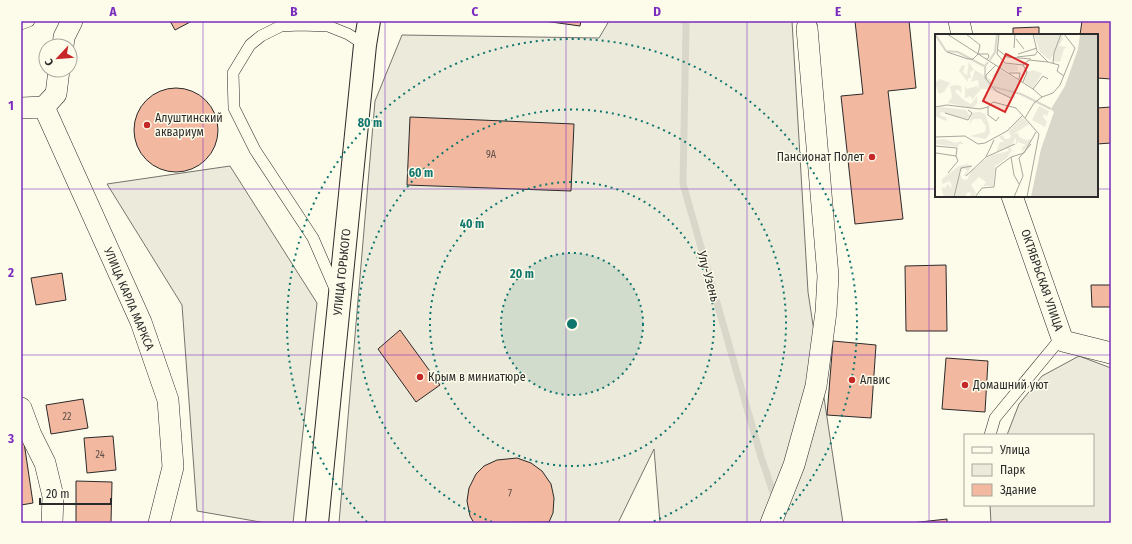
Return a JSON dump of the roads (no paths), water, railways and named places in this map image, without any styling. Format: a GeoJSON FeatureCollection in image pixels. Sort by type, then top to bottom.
{"type":"FeatureCollection","features":[{"type":"Feature","properties":{"kind":"main road","name":"УЛИЦА ГОРЬКОГО"},"geometry":{"type":"LineString","coordinates":[[317,523],[365,45],[369,21]]}},
{"type":"Feature","properties":{"kind":"street"},"geometry":{"type":"LineString","coordinates":[[64,38],[72,21]]}},
{"type":"Feature","properties":{"kind":"street"},"geometry":{"type":"LineString","coordinates":[[959,21],[962,34]]}},
{"type":"Feature","properties":{"kind":"street"},"geometry":{"type":"LineString","coordinates":[[771,523],[794,465],[816,386],[826,312],[828,276],[807,28]]}},
{"type":"Feature","properties":{"kind":"street"},"geometry":{"type":"LineString","coordinates":[[21,108],[44,107],[56,94],[58,78]]}},
{"type":"Feature","properties":{"kind":"street","name":"УЛИЦА КАРЛА МАРКСА"},"geometry":{"type":"LineString","coordinates":[[44,107],[141,322],[168,400],[173,467],[159,523]]}},
{"type":"Feature","properties":{"kind":"street","name":"ОКТЯБРЬСКАЯ УЛИЦА"},"geometry":{"type":"LineString","coordinates":[[1012,197],[1064,341],[1111,353]]}},
{"type":"Feature","properties":{"kind":"street"},"geometry":{"type":"LineString","coordinates":[[21,408],[45,463],[53,496],[52,523]]}},
{"type":"Feature","properties":{"kind":"lane"},"geometry":{"type":"LineString","coordinates":[[21,24],[29,21]]}},
{"type":"Feature","properties":{"kind":"lane"},"geometry":{"type":"LineString","coordinates":[[340,299],[313,238],[255,150],[234,108],[233,72],[250,45],[261,36],[281,26],[328,26],[348,34],[365,45]]}},
{"type":"Feature","properties":{"kind":"lane"},"geometry":{"type":"LineString","coordinates":[[990,434],[995,418],[1056,344],[1064,341]]}},
{"type":"Feature","properties":{"kind":"waterway","name":"Улу-Узень"},"geometry":{"type":"LineString","coordinates":[[684,21],[686,25],[683,184],[761,457],[775,498]]}},
{"type":"Feature","properties":{"kind":"place","name":"Алуштинский аквариум"},"geometry":{"type":"Point","coordinates":[147,125]}},
{"type":"Feature","properties":{"kind":"place","name":"Пансионат Полет"},"geometry":{"type":"Point","coordinates":[872,157]}},
{"type":"Feature","properties":{"kind":"place","name":"Крым в миниатюре"},"geometry":{"type":"Point","coordinates":[420,377]}},
{"type":"Feature","properties":{"kind":"place","name":"Алвис"},"geometry":{"type":"Point","coordinates":[852,380]}},
{"type":"Feature","properties":{"kind":"place","name":"Домашний уют"},"geometry":{"type":"Point","coordinates":[965,385]}}]}
